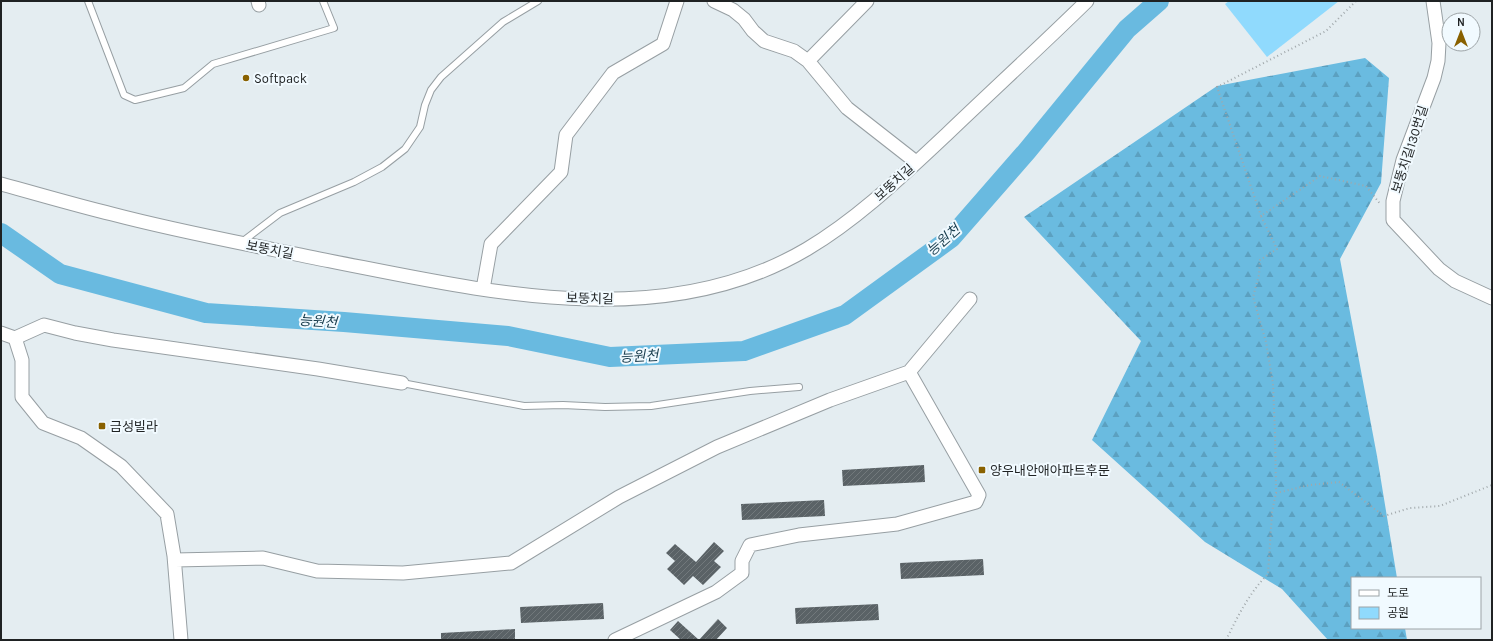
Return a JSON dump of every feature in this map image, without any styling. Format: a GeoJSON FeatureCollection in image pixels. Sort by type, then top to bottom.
{"type":"FeatureCollection","features":[{"type":"Feature","properties":{"kind":"street"},"geometry":{"type":"LineString","coordinates":[[483,289],[491,244],[561,172],[566,135],[612,73],[663,44],[677,1]]}},
{"type":"Feature","properties":{"kind":"street"},"geometry":{"type":"LineString","coordinates":[[714,1],[733,10],[744,19],[753,31],[764,41],[794,51],[808,61],[847,108],[916,162]]}},
{"type":"Feature","properties":{"kind":"street"},"geometry":{"type":"LineString","coordinates":[[808,61],[867,1]]}},
{"type":"Feature","properties":{"kind":"street","name":"보뚱치길"},"geometry":{"type":"LineString","coordinates":[[1,184],[112,214],[241,243],[483,289],[589,300],[673,294],[718,286],[762,271],[807,249],[884,193],[1087,1]]}},
{"type":"Feature","properties":{"kind":"street","name":"보뚱치길130번길"},"geometry":{"type":"LineString","coordinates":[[1393,220],[1393,201],[1403,160],[1434,78],[1438,61],[1439,43],[1434,1]]}},
{"type":"Feature","properties":{"kind":"street"},"geometry":{"type":"LineString","coordinates":[[1393,220],[1439,269],[1455,281],[1492,298]]}},
{"type":"Feature","properties":{"kind":"street"},"geometry":{"type":"LineString","coordinates":[[174,560],[263,558],[317,571],[403,573],[511,563],[619,497],[717,448],[830,400],[909,372],[970,299]]}},
{"type":"Feature","properties":{"kind":"street"},"geometry":{"type":"LineString","coordinates":[[1,333],[14,338],[44,325],[75,333],[120,341],[318,369],[402,383]]}},
{"type":"Feature","properties":{"kind":"street"},"geometry":{"type":"LineString","coordinates":[[14,338],[22,360],[22,397],[43,423],[81,438],[121,466],[168,514],[174,560],[180,640]]}},
{"type":"Feature","properties":{"kind":"street"},"geometry":{"type":"LineString","coordinates":[[615,640],[716,592],[742,573],[742,561],[750,545],[799,535],[897,524],[976,502],[979,495],[909,372]]}},
{"type":"Feature","properties":{"kind":"lane"},"geometry":{"type":"LineString","coordinates":[[88,1],[124,95],[135,100],[184,88],[213,64],[334,28],[323,1]]}},
{"type":"Feature","properties":{"kind":"lane"},"geometry":{"type":"LineString","coordinates":[[241,243],[280,213],[354,182],[382,167],[405,149],[420,127],[425,105],[431,90],[441,76],[503,22],[538,1]]}},
{"type":"Feature","properties":{"kind":"lane"},"geometry":{"type":"LineString","coordinates":[[402,383],[524,406],[563,405],[605,407],[651,406],[750,391],[798,387]]}},
{"type":"Feature","properties":{"kind":"path"},"geometry":{"type":"LineString","coordinates":[[1226,640],[1239,613],[1255,586],[1268,574],[1272,512],[1276,493],[1273,384],[1266,342],[1253,297],[1259,275],[1260,260],[1277,250],[1261,216],[1216,87],[1326,31],[1356,1]]}},
{"type":"Feature","properties":{"kind":"path"},"geometry":{"type":"LineString","coordinates":[[1261,216],[1320,176],[1366,186],[1393,220]]}},
{"type":"Feature","properties":{"kind":"path"},"geometry":{"type":"LineString","coordinates":[[1276,493],[1310,485],[1339,482],[1384,516],[1410,508],[1440,506],[1492,486]]}},
{"type":"Feature","properties":{"kind":"green space"},"geometry":{"type":"Polygon","coordinates":[[[1229,1],[1339,1],[1267,57],[1225,4],[1229,1]]]}},
{"type":"Feature","properties":{"kind":"green space"},"geometry":{"type":"Polygon","coordinates":[[[1365,58],[1389,78],[1381,183],[1340,259],[1377,456],[1397,577],[1351,577],[1351,629],[1405,629],[1407,640],[1328,640],[1282,589],[1205,542],[1092,440],[1141,341],[1024,217],[1217,86],[1365,58]]]}},
{"type":"Feature","properties":{"kind":"building"},"geometry":{"type":"Polygon","coordinates":[[[924,465],[925,482],[843,486],[842,470],[924,465]]]}},
{"type":"Feature","properties":{"kind":"building"},"geometry":{"type":"Polygon","coordinates":[[[824,500],[825,516],[742,520],[741,504],[824,500]]]}},
{"type":"Feature","properties":{"kind":"building"},"geometry":{"type":"Polygon","coordinates":[[[714,542],[724,551],[714,561],[721,567],[703,585],[693,576],[684,585],[667,569],[675,561],[666,553],[675,544],[696,562],[714,542]]]}},
{"type":"Feature","properties":{"kind":"building"},"geometry":{"type":"Polygon","coordinates":[[[983,559],[984,575],[901,579],[900,563],[983,559]]]}},
{"type":"Feature","properties":{"kind":"building"},"geometry":{"type":"Polygon","coordinates":[[[603,603],[604,619],[521,623],[520,607],[603,603]]]}},
{"type":"Feature","properties":{"kind":"building"},"geometry":{"type":"Polygon","coordinates":[[[878,604],[879,620],[796,624],[795,608],[878,604]]]}},
{"type":"Feature","properties":{"kind":"building"},"geometry":{"type":"Polygon","coordinates":[[[718,619],[727,628],[716,640],[699,640],[718,619]]]}},
{"type":"Feature","properties":{"kind":"building"},"geometry":{"type":"Polygon","coordinates":[[[678,621],[699,640],[681,640],[670,630],[678,621]]]}},
{"type":"Feature","properties":{"kind":"building"},"geometry":{"type":"Polygon","coordinates":[[[515,629],[515,640],[441,640],[441,633],[515,629]]]}},
{"type":"Feature","properties":{"kind":"waterway","name":"능원천"},"geometry":{"type":"LineString","coordinates":[[1,233],[60,274],[206,313],[344,322],[508,336],[610,357],[744,351],[845,315],[951,238],[1027,151],[1127,29],[1159,1]]}},
{"type":"Feature","properties":{"kind":"place","name":"Softpack"},"geometry":{"type":"Point","coordinates":[246,78]}},
{"type":"Feature","properties":{"kind":"place","name":"금성빌라"},"geometry":{"type":"Point","coordinates":[102,426]}},
{"type":"Feature","properties":{"kind":"place","name":"양우내안애아파트후문"},"geometry":{"type":"Point","coordinates":[982,470]}}]}
